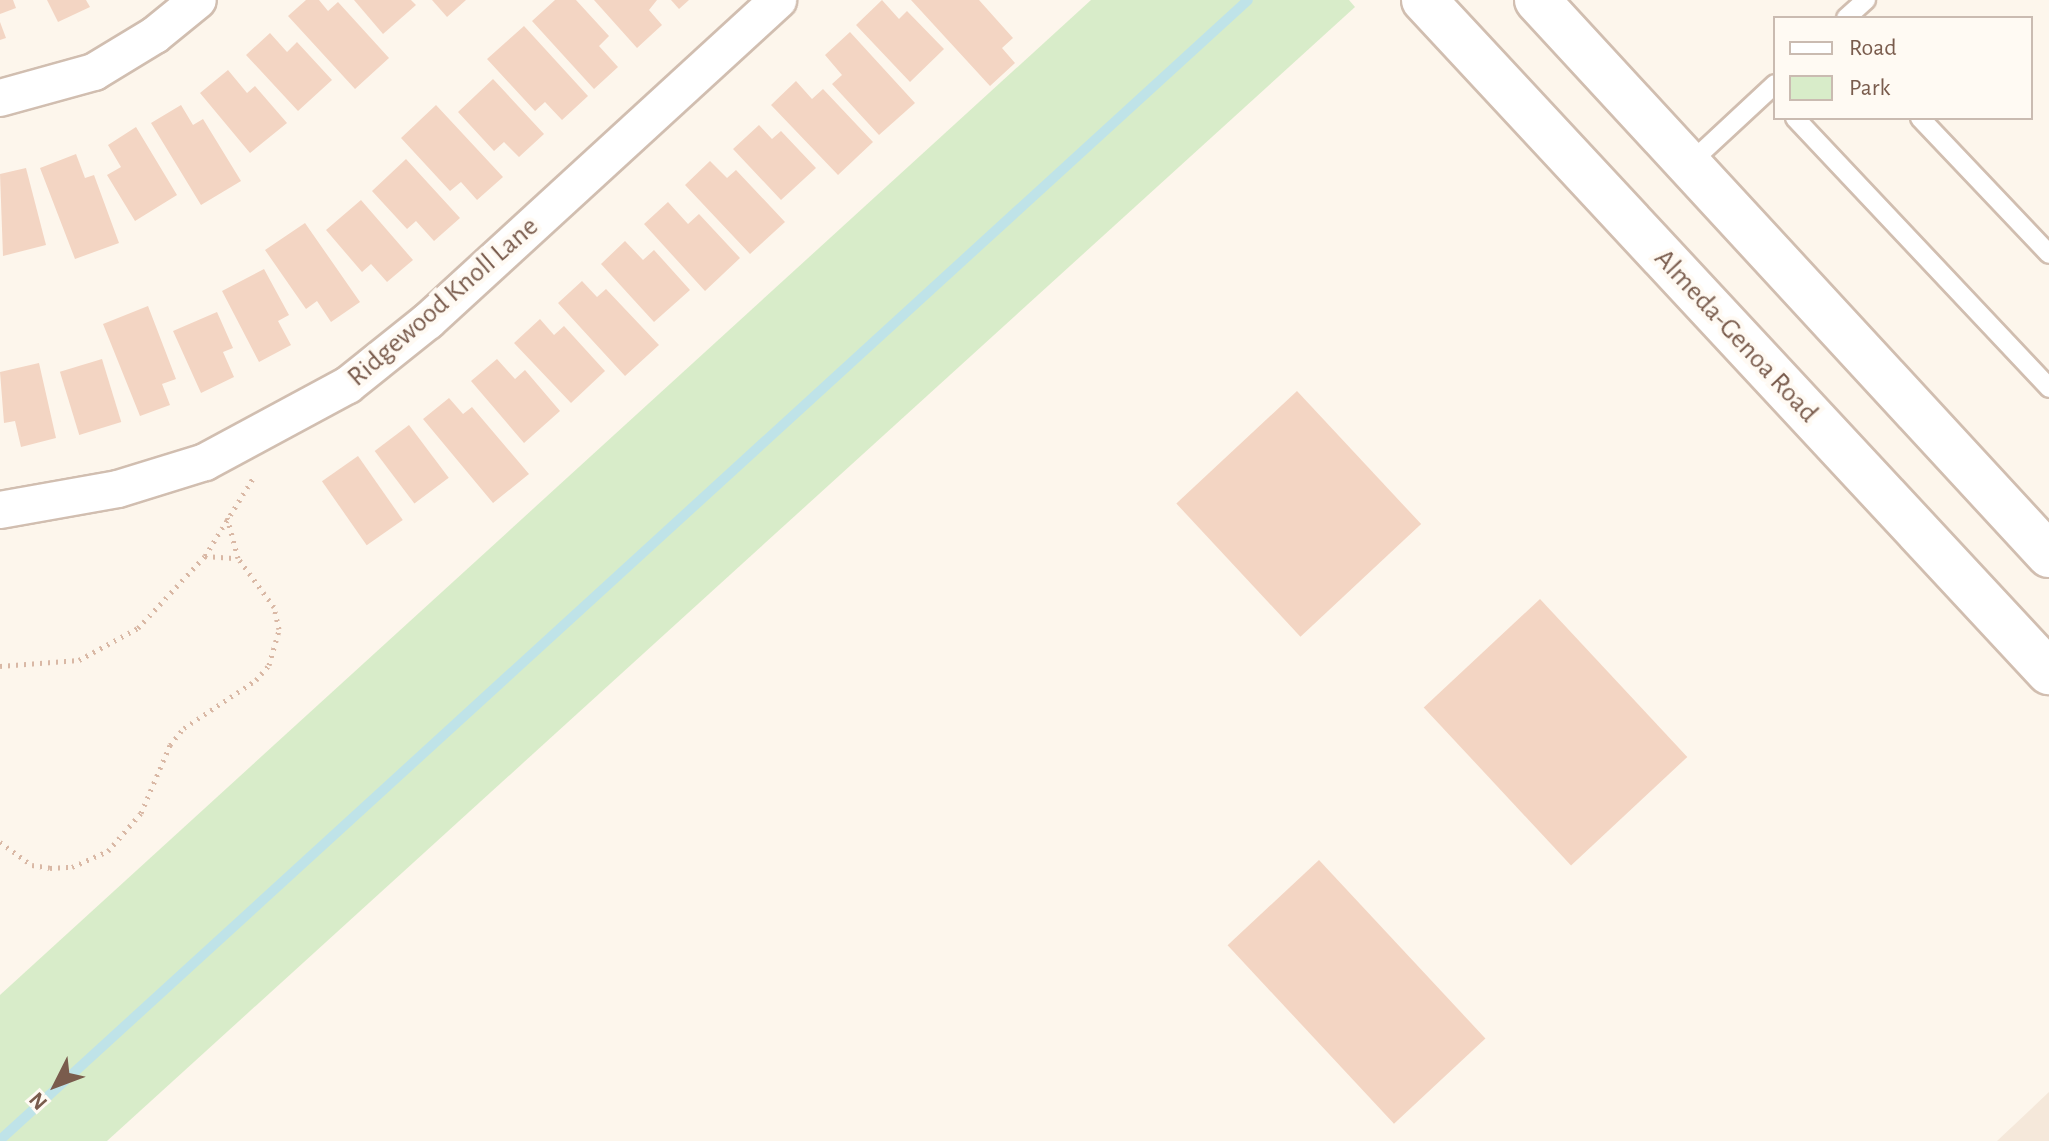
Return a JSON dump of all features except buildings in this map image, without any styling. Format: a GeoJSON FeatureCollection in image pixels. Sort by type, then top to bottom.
{"type":"FeatureCollection","features":[{"type":"Feature","properties":{"kind":"main road","name":"Almeda-Genoa Road"},"geometry":{"type":"LineString","coordinates":[[1424,0],[2049,672]]}},
{"type":"Feature","properties":{"kind":"main road"},"geometry":{"type":"LineString","coordinates":[[1537,0],[2048,552]]}},
{"type":"Feature","properties":{"kind":"street"},"geometry":{"type":"LineString","coordinates":[[0,98],[94,72],[155,35],[198,0]]}},
{"type":"Feature","properties":{"kind":"street","name":"Ridgewood Knoll Lane"},"geometry":{"type":"LineString","coordinates":[[0,510],[118,489],[205,462],[266,433],[348,385],[428,321],[778,0]]}},
{"type":"Feature","properties":{"kind":"lane"},"geometry":{"type":"LineString","coordinates":[[1848,16],[1866,0]]}},
{"type":"Feature","properties":{"kind":"lane"},"geometry":{"type":"LineString","coordinates":[[1688,164],[1773,90]]}},
{"type":"Feature","properties":{"kind":"lane"},"geometry":{"type":"LineString","coordinates":[[1797,120],[2049,388]]}},
{"type":"Feature","properties":{"kind":"lane"},"geometry":{"type":"LineString","coordinates":[[1922,120],[2049,254]]}},
{"type":"Feature","properties":{"kind":"path"},"geometry":{"type":"LineString","coordinates":[[0,666],[65,662],[108,647],[155,614],[205,556],[257,472],[279,457],[266,433]]}},
{"type":"Feature","properties":{"kind":"path"},"geometry":{"type":"LineString","coordinates":[[0,842],[32,865],[50,868],[72,867],[124,838],[184,728],[256,680],[272,657],[279,629],[274,607],[238,558],[227,517]]}},
{"type":"Feature","properties":{"kind":"path"},"geometry":{"type":"LineString","coordinates":[[205,556],[238,558]]}},
{"type":"Feature","properties":{"kind":"shaded area"},"geometry":{"type":"Polygon","coordinates":[[[2049,1092],[2049,1141],[1997,1141],[2049,1092]]]}},
{"type":"Feature","properties":{"kind":"green space"},"geometry":{"type":"Polygon","coordinates":[[[1091,0],[1349,0],[1355,7],[107,1141],[0,1141],[0,995],[1091,0]]]}},
{"type":"Feature","properties":{"kind":"waterway"},"geometry":{"type":"LineString","coordinates":[[0,1140],[1248,0]]}}]}
